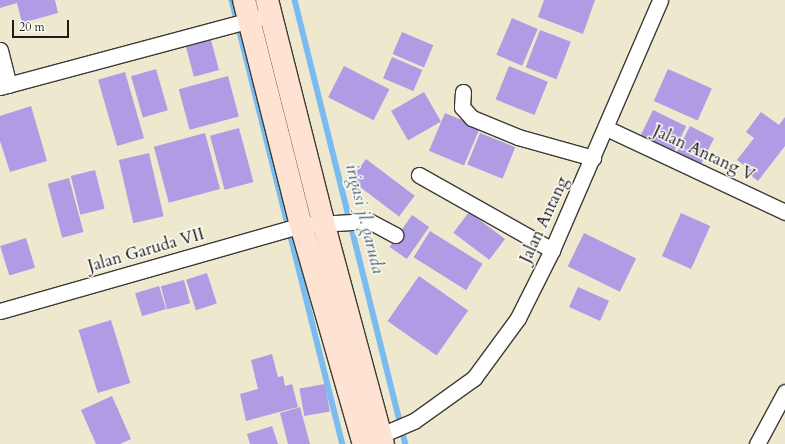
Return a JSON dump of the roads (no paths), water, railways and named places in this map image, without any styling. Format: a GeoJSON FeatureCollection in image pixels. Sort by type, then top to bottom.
{"type":"FeatureCollection","features":[{"type":"Feature","properties":{"kind":"main road"},"geometry":{"type":"LineString","coordinates":[[269,8],[323,222],[381,438]]}},
{"type":"Feature","properties":{"kind":"main road"},"geometry":{"type":"LineString","coordinates":[[247,10],[301,225],[381,438]]}},
{"type":"Feature","properties":{"kind":"street","name":"Jalan Antang"},"geometry":{"type":"LineString","coordinates":[[381,438],[414,422],[474,378],[500,346],[518,318],[552,250],[660,0]]}},
{"type":"Feature","properties":{"kind":"street"},"geometry":{"type":"LineString","coordinates":[[0,50],[4,86],[247,10],[269,8]]}},
{"type":"Feature","properties":{"kind":"street"},"geometry":{"type":"LineString","coordinates":[[462,92],[463,110],[472,118],[518,137],[593,158]]}},
{"type":"Feature","properties":{"kind":"street","name":"Jalan Antang V"},"geometry":{"type":"LineString","coordinates":[[606,128],[785,212]]}},
{"type":"Feature","properties":{"kind":"street"},"geometry":{"type":"LineString","coordinates":[[419,175],[552,250]]}},
{"type":"Feature","properties":{"kind":"street","name":"Jalan Garuda VII"},"geometry":{"type":"LineString","coordinates":[[0,311],[301,225],[355,220],[376,223],[395,235]]}},
{"type":"Feature","properties":{"kind":"street"},"geometry":{"type":"LineString","coordinates":[[757,444],[785,392]]}},
{"type":"Feature","properties":{"kind":"waterway"},"geometry":{"type":"LineString","coordinates":[[232,0],[343,444]]}},
{"type":"Feature","properties":{"kind":"waterway","name":"irigasi jl. garuda"},"geometry":{"type":"LineString","coordinates":[[295,0],[406,444]]}}]}
